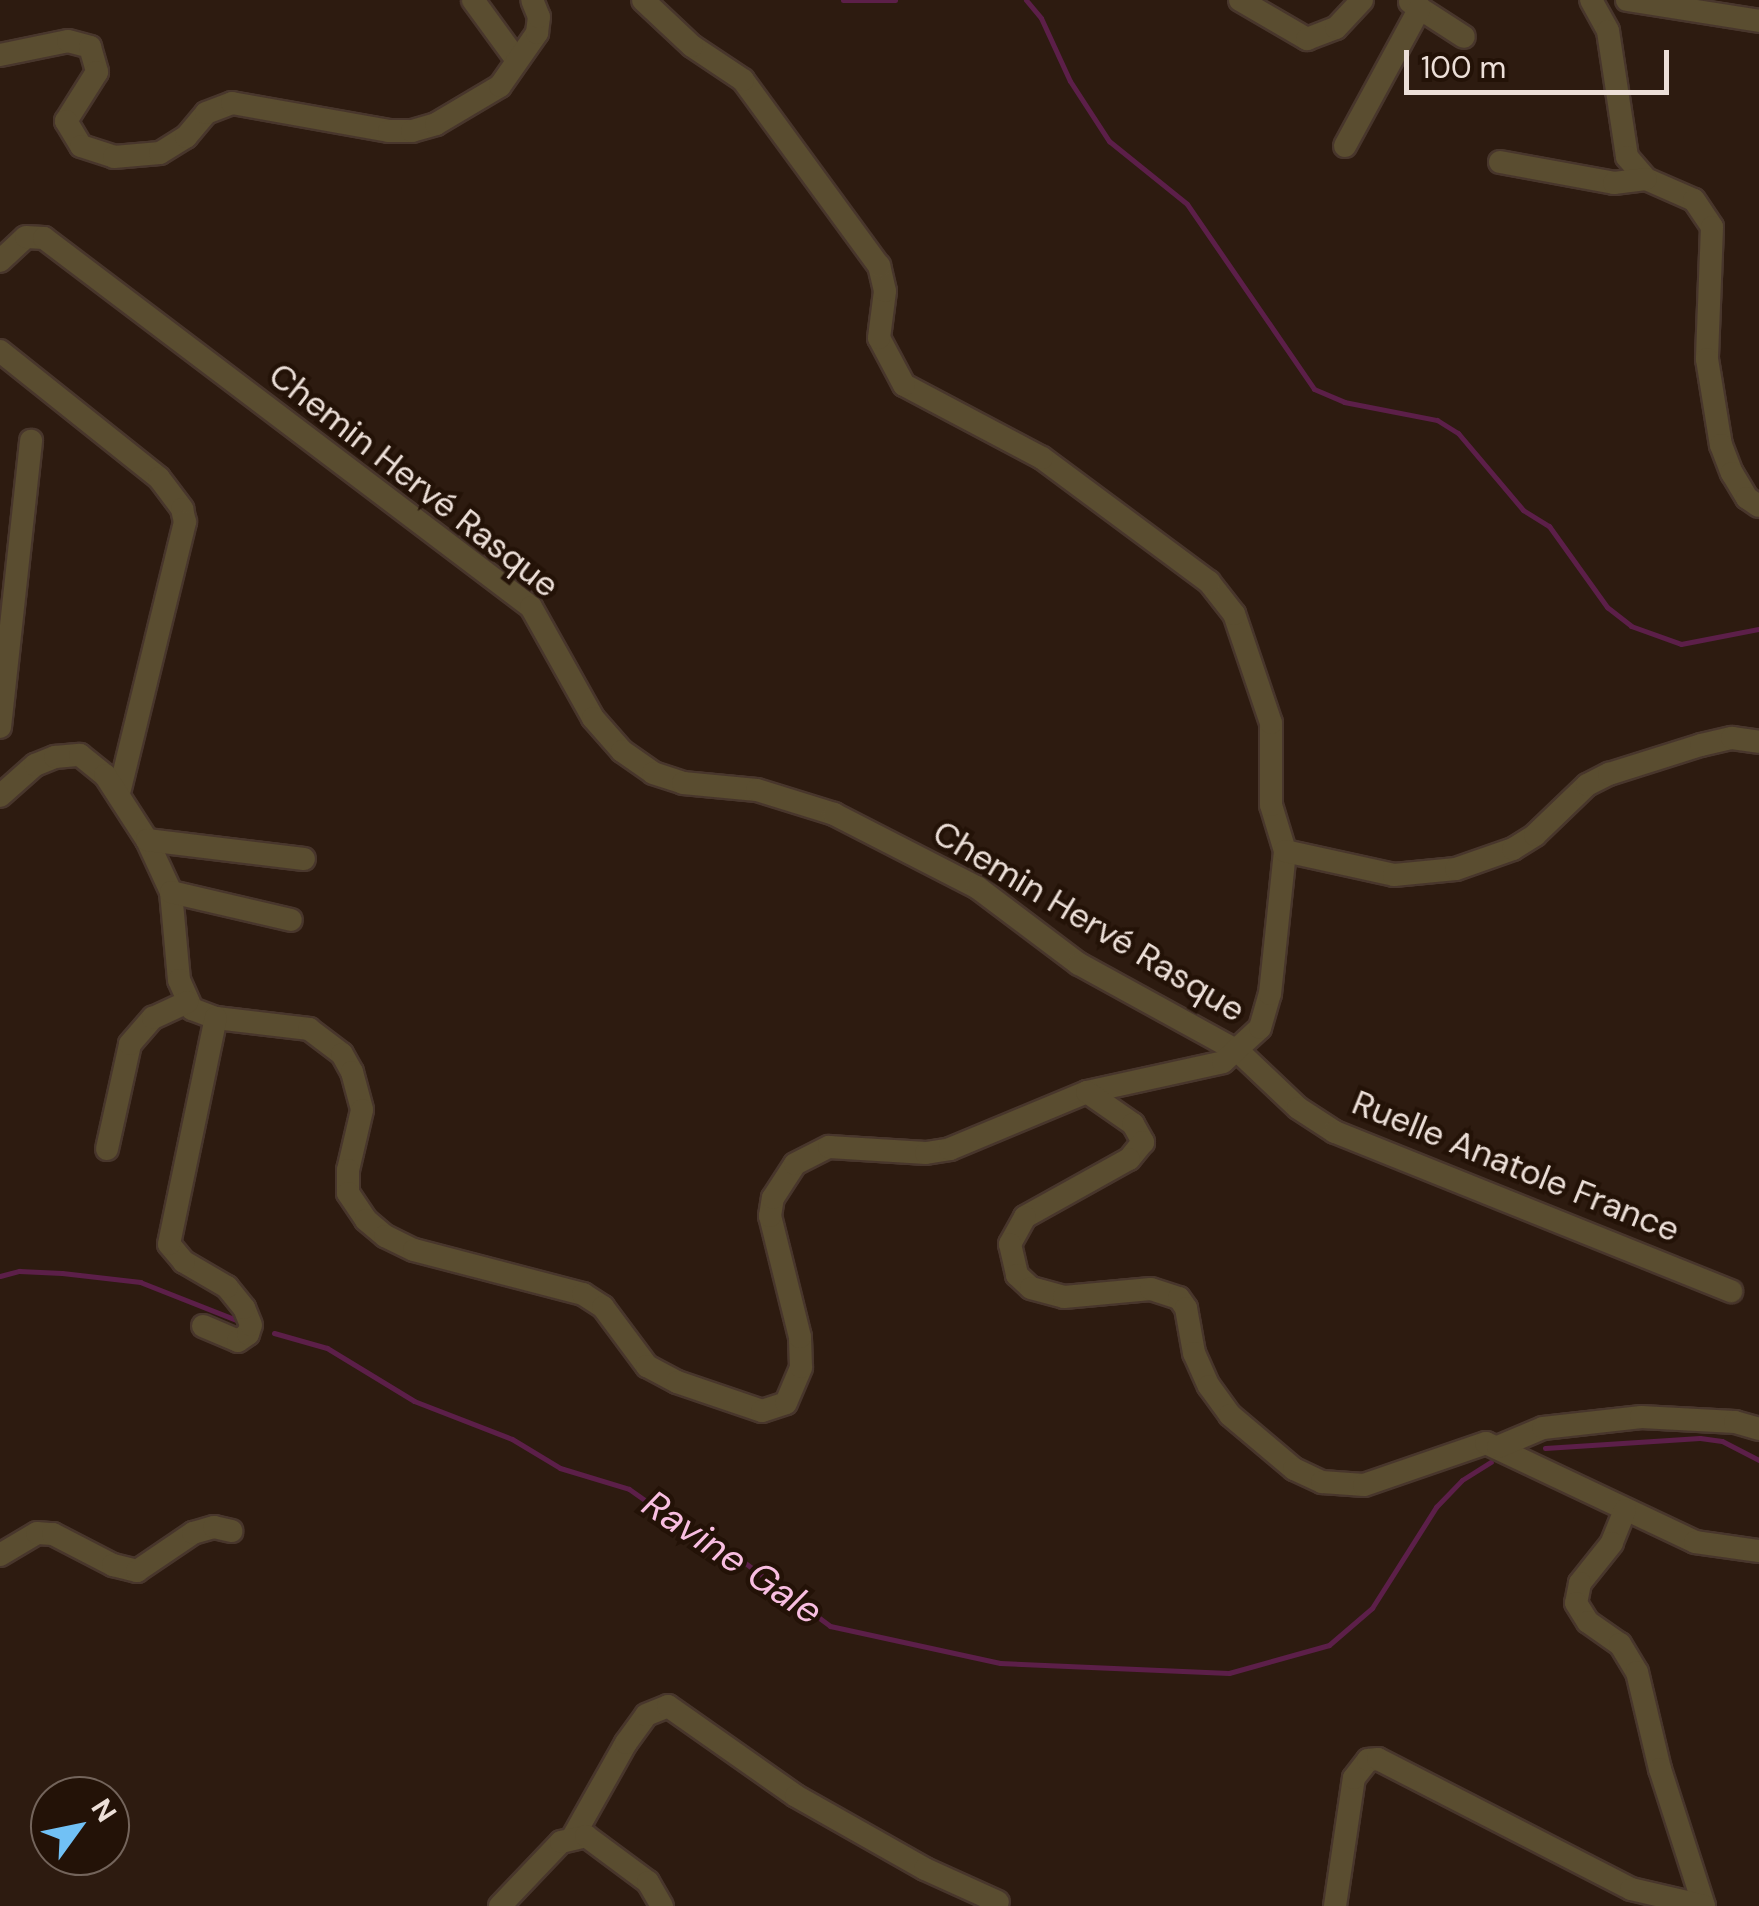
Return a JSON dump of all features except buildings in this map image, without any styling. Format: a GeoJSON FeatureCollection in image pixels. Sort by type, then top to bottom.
{"type":"FeatureCollection","features":[{"type":"Feature","properties":{"kind":"street"},"geometry":{"type":"LineString","coordinates":[[473,0],[516,59]]}},
{"type":"Feature","properties":{"kind":"street"},"geometry":{"type":"LineString","coordinates":[[0,55],[68,41],[90,47],[97,72],[72,107],[68,129],[87,149],[129,158],[160,153],[186,137],[206,113],[232,103],[390,131],[424,128],[486,98],[511,73],[516,59],[536,34],[539,17],[532,0]]}},
{"type":"Feature","properties":{"kind":"street"},"geometry":{"type":"LineString","coordinates":[[0,796],[35,765],[66,754],[94,762],[147,840],[171,892],[179,980],[187,1002],[201,1015],[309,1029],[342,1054],[352,1072],[362,1110],[348,1170],[348,1193],[366,1220],[385,1236],[414,1250],[583,1294],[603,1307],[647,1366],[678,1382],[762,1411],[786,1403],[801,1367],[800,1336],[770,1216],[773,1198],[795,1164],[829,1147],[926,1153],[950,1148],[1087,1092],[1152,1075],[1199,1069],[1238,1052],[1260,1028],[1270,994],[1285,851],[1271,805],[1272,746],[1265,699],[1241,630],[1222,598],[1194,570],[1042,458],[904,385],[880,338],[885,290],[880,266],[742,80],[692,46],[643,0]]}},
{"type":"Feature","properties":{"kind":"street"},"geometry":{"type":"LineString","coordinates":[[1240,0],[1306,39],[1336,28],[1362,0]]}},
{"type":"Feature","properties":{"kind":"street"},"geometry":{"type":"LineString","coordinates":[[1591,0],[1608,30],[1627,157],[1646,179],[1694,200],[1712,226],[1707,358],[1721,445],[1747,498],[1759,506]]}},
{"type":"Feature","properties":{"kind":"street"},"geometry":{"type":"LineString","coordinates":[[1627,0],[1759,21]]}},
{"type":"Feature","properties":{"kind":"street"},"geometry":{"type":"LineString","coordinates":[[1345,146],[1413,4],[1464,36]]}},
{"type":"Feature","properties":{"kind":"street"},"geometry":{"type":"LineString","coordinates":[[1500,162],[1614,184],[1646,179]]}},
{"type":"Feature","properties":{"kind":"street","name":"Chemin Hervé Rasque"},"geometry":{"type":"LineString","coordinates":[[0,261],[26,237],[44,238],[530,607],[594,718],[636,762],[683,784],[757,790],[834,814],[978,888],[1079,964],[1238,1052]]}},
{"type":"Feature","properties":{"kind":"street"},"geometry":{"type":"LineString","coordinates":[[0,351],[159,478],[186,522],[118,792]]}},
{"type":"Feature","properties":{"kind":"street"},"geometry":{"type":"LineString","coordinates":[[0,728],[31,441]]}},
{"type":"Feature","properties":{"kind":"street"},"geometry":{"type":"LineString","coordinates":[[1285,851],[1394,875],[1456,869],[1513,849],[1535,835],[1576,794],[1609,774],[1732,738],[1759,742]]}},
{"type":"Feature","properties":{"kind":"street"},"geometry":{"type":"LineString","coordinates":[[147,840],[304,860]]}},
{"type":"Feature","properties":{"kind":"street"},"geometry":{"type":"LineString","coordinates":[[171,892],[291,920]]}},
{"type":"Feature","properties":{"kind":"street"},"geometry":{"type":"LineString","coordinates":[[106,1149],[130,1044],[153,1018],[187,1002]]}},
{"type":"Feature","properties":{"kind":"street"},"geometry":{"type":"LineString","coordinates":[[203,1326],[238,1341],[248,1334],[250,1325],[244,1308],[227,1287],[184,1262],[169,1244],[216,1018]]}},
{"type":"Feature","properties":{"kind":"street","name":"Ruelle Anatole France"},"geometry":{"type":"LineString","coordinates":[[1238,1052],[1298,1108],[1375,1152],[1730,1290]]}},
{"type":"Feature","properties":{"kind":"street"},"geometry":{"type":"LineString","coordinates":[[1087,1092],[1133,1124],[1143,1142],[1129,1159],[1035,1209],[1018,1226],[1010,1244],[1011,1261],[1031,1288],[1064,1298],[1151,1289],[1178,1298],[1189,1316],[1200,1370],[1220,1402],[1261,1444],[1322,1482],[1364,1486],[1419,1470],[1475,1444],[1498,1447],[1695,1542],[1759,1551]]}},
{"type":"Feature","properties":{"kind":"street"},"geometry":{"type":"LineString","coordinates":[[1498,1447],[1543,1428],[1641,1416],[1735,1422],[1759,1428]]}},
{"type":"Feature","properties":{"kind":"street"},"geometry":{"type":"LineString","coordinates":[[1625,1510],[1612,1543],[1580,1584],[1576,1603],[1588,1622],[1631,1658],[1644,1689],[1660,1769],[1704,1906]]}},
{"type":"Feature","properties":{"kind":"street"},"geometry":{"type":"LineString","coordinates":[[0,1555],[38,1533],[53,1534],[113,1565],[137,1571],[193,1533],[214,1526],[232,1531]]}},
{"type":"Feature","properties":{"kind":"street"},"geometry":{"type":"LineString","coordinates":[[500,1906],[552,1850],[573,1836],[646,1715],[668,1706],[796,1796],[924,1869],[998,1902]]}},
{"type":"Feature","properties":{"kind":"street"},"geometry":{"type":"LineString","coordinates":[[1335,1906],[1354,1778],[1368,1760],[1378,1759],[1630,1889],[1704,1906]]}},
{"type":"Feature","properties":{"kind":"street"},"geometry":{"type":"LineString","coordinates":[[573,1836],[600,1842],[648,1882],[662,1906]]}},
{"type":"Feature","properties":{"kind":"waterway"},"geometry":{"type":"LineString","coordinates":[[843,0],[895,0]]}},
{"type":"Feature","properties":{"kind":"waterway"},"geometry":{"type":"LineString","coordinates":[[1026,0],[1041,18],[1070,81],[1109,141],[1187,204],[1314,389],[1344,402],[1437,420],[1458,433],[1523,510],[1549,526],[1607,607],[1631,626],[1681,644],[1759,629]]}},
{"type":"Feature","properties":{"kind":"waterway","name":"Ravine Gale"},"geometry":{"type":"LineString","coordinates":[[0,1276],[19,1271],[140,1282],[239,1321]]}},
{"type":"Feature","properties":{"kind":"waterway","name":"Ravine Gale"},"geometry":{"type":"LineString","coordinates":[[274,1333],[327,1348],[414,1401],[512,1439],[560,1468],[629,1489],[680,1525],[725,1548],[830,1626],[1000,1663],[1229,1673],[1329,1645],[1372,1608],[1436,1507],[1462,1480],[1491,1462]]}},
{"type":"Feature","properties":{"kind":"waterway","name":"Ravine Gale"},"geometry":{"type":"LineString","coordinates":[[1545,1448],[1700,1438],[1722,1441],[1759,1460]]}}]}
